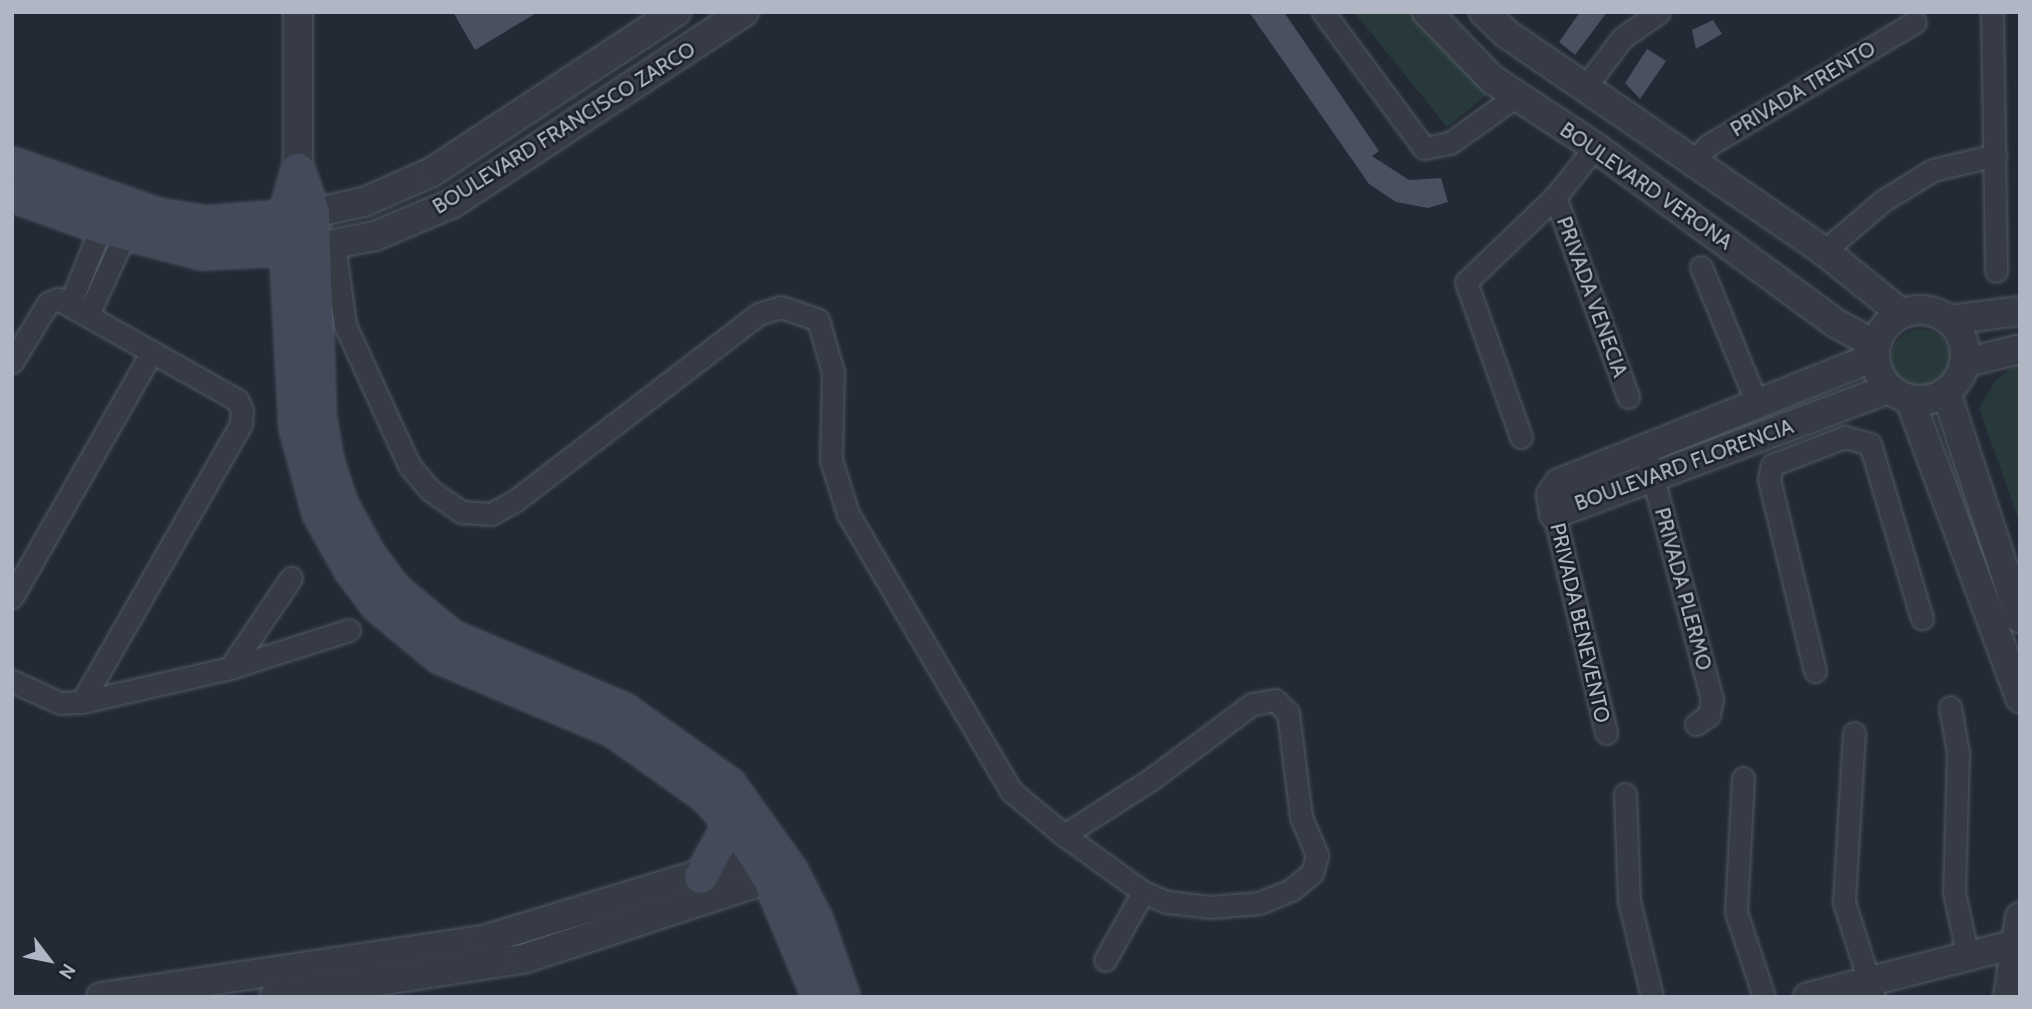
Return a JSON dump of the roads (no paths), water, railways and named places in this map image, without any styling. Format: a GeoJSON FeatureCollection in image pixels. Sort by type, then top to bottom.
{"type":"FeatureCollection","features":[{"type":"Feature","properties":{"kind":"main road","name":"BOULEVARD FRANCISCO ZARCO"},"geometry":{"type":"LineString","coordinates":[[12,164],[157,215],[205,223],[299,215]]}},
{"type":"Feature","properties":{"kind":"main road"},"geometry":{"type":"LineString","coordinates":[[299,170],[299,215],[312,247],[319,416],[327,462],[341,504],[395,590],[452,637],[585,691],[660,730],[730,784],[775,866],[819,997]]}},
{"type":"Feature","properties":{"kind":"main road","name":"BOULEVARD FRANCISCO ZARCO"},"geometry":{"type":"LineString","coordinates":[[12,195],[113,231],[202,253],[312,247]]}},
{"type":"Feature","properties":{"kind":"main road"},"geometry":{"type":"LineString","coordinates":[[312,247],[296,427],[304,468],[319,513],[378,606],[440,657],[577,713],[647,750],[731,822],[775,866],[816,920],[843,997]]}},
{"type":"Feature","properties":{"kind":"main road"},"geometry":{"type":"LineString","coordinates":[[701,877],[731,822]]}},
{"type":"Feature","properties":{"kind":"street"},"geometry":{"type":"LineString","coordinates":[[298,12],[299,170]]}},
{"type":"Feature","properties":{"kind":"street","name":"BOULEVARD FRANCISCO ZARCO"},"geometry":{"type":"LineString","coordinates":[[299,215],[363,202],[432,172],[676,12]]}},
{"type":"Feature","properties":{"kind":"street","name":"BOULEVARD FRANCISCO ZARCO"},"geometry":{"type":"LineString","coordinates":[[312,247],[375,236],[453,203],[744,12]]}},
{"type":"Feature","properties":{"kind":"street"},"geometry":{"type":"LineString","coordinates":[[1323,12],[1424,148],[1450,143],[1516,96]]}},
{"type":"Feature","properties":{"kind":"street","name":"BOULEVARD VERONA"},"geometry":{"type":"LineString","coordinates":[[1427,12],[1461,52],[1516,96],[1595,147],[1875,351]]}},
{"type":"Feature","properties":{"kind":"street"},"geometry":{"type":"LineString","coordinates":[[1484,12],[1507,34],[1824,251],[1902,314]]}},
{"type":"Feature","properties":{"kind":"street"},"geometry":{"type":"LineString","coordinates":[[1586,86],[1622,38],[1659,12]]}},
{"type":"Feature","properties":{"kind":"street"},"geometry":{"type":"LineString","coordinates":[[1992,12],[1996,271]]}},
{"type":"Feature","properties":{"kind":"street","name":"PRIVADA TRENTO"},"geometry":{"type":"LineString","coordinates":[[1695,161],[1707,146],[1915,22]]}},
{"type":"Feature","properties":{"kind":"street","name":"PRIVADA VENECIA"},"geometry":{"type":"LineString","coordinates":[[1521,437],[1466,282],[1555,197],[1595,147]]}},
{"type":"Feature","properties":{"kind":"street"},"geometry":{"type":"LineString","coordinates":[[1824,251],[1884,200],[1933,170],[1995,155]]}},
{"type":"Feature","properties":{"kind":"street","name":"PRIVADA VENECIA"},"geometry":{"type":"LineString","coordinates":[[1555,197],[1628,397]]}},
{"type":"Feature","properties":{"kind":"street"},"geometry":{"type":"LineString","coordinates":[[70,304],[113,231]]}},
{"type":"Feature","properties":{"kind":"street"},"geometry":{"type":"LineString","coordinates":[[88,315],[113,231]]}},
{"type":"Feature","properties":{"kind":"street"},"geometry":{"type":"LineString","coordinates":[[312,247],[409,465],[430,490],[462,512],[491,513],[516,500],[758,314],[781,307],[818,320],[834,372],[831,460],[848,514],[1011,791],[1064,835],[1143,892],[1210,907],[1259,903],[1291,890],[1312,873],[1317,855],[1301,817],[1292,724],[1283,706],[1275,700],[1252,704],[1150,780],[1064,835]]}},
{"type":"Feature","properties":{"kind":"street"},"geometry":{"type":"LineString","coordinates":[[1702,267],[1756,401]]}},
{"type":"Feature","properties":{"kind":"street"},"geometry":{"type":"LineString","coordinates":[[12,362],[48,303],[58,299],[237,400],[241,424],[82,702]]}},
{"type":"Feature","properties":{"kind":"street"},"geometry":{"type":"LineString","coordinates":[[1814,380],[1832,348],[1816,309]]}},
{"type":"Feature","properties":{"kind":"street"},"geometry":{"type":"LineString","coordinates":[[1949,320],[2020,311]]}},
{"type":"Feature","properties":{"kind":"street"},"geometry":{"type":"LineString","coordinates":[[2013,627],[1900,394],[1875,351],[1881,332],[1902,314],[1934,312],[1949,320],[1959,333],[1964,363],[1946,392],[2013,627],[2020,698]]}},
{"type":"Feature","properties":{"kind":"street"},"geometry":{"type":"LineString","coordinates":[[1964,363],[2020,349]]}},
{"type":"Feature","properties":{"kind":"street","name":"BOULEVARD FLORENCIA"},"geometry":{"type":"LineString","coordinates":[[1648,461],[1756,401],[1814,380],[1875,351]]}},
{"type":"Feature","properties":{"kind":"street"},"geometry":{"type":"LineString","coordinates":[[12,597],[152,352]]}},
{"type":"Feature","properties":{"kind":"street"},"geometry":{"type":"LineString","coordinates":[[1900,394],[1946,392]]}},
{"type":"Feature","properties":{"kind":"street","name":"BOULEVARD FLORENCIA"},"geometry":{"type":"LineString","coordinates":[[1554,514],[1550,495],[1559,483],[1648,461],[1809,433],[1900,394]]}},
{"type":"Feature","properties":{"kind":"street"},"geometry":{"type":"LineString","coordinates":[[1815,671],[1769,478],[1772,465],[1809,433],[1854,436],[1876,452],[1922,618]]}},
{"type":"Feature","properties":{"kind":"street","name":"PRIVADA PLERMO"},"geometry":{"type":"LineString","coordinates":[[1648,461],[1713,699],[1709,715],[1696,724]]}},
{"type":"Feature","properties":{"kind":"street","name":"PRIVADA BENEVENTO"},"geometry":{"type":"LineString","coordinates":[[1554,514],[1606,733]]}},
{"type":"Feature","properties":{"kind":"street"},"geometry":{"type":"LineString","coordinates":[[230,668],[291,578]]}},
{"type":"Feature","properties":{"kind":"street"},"geometry":{"type":"LineString","coordinates":[[12,681],[60,704],[82,702],[230,668],[349,631]]}},
{"type":"Feature","properties":{"kind":"street"},"geometry":{"type":"LineString","coordinates":[[1950,707],[1958,753],[1954,892],[1967,953]]}},
{"type":"Feature","properties":{"kind":"street"},"geometry":{"type":"LineString","coordinates":[[1854,733],[1844,902],[1871,989]]}},
{"type":"Feature","properties":{"kind":"street"},"geometry":{"type":"LineString","coordinates":[[1743,778],[1736,912],[1764,997]]}},
{"type":"Feature","properties":{"kind":"street"},"geometry":{"type":"LineString","coordinates":[[1625,794],[1629,901],[1652,997]]}},
{"type":"Feature","properties":{"kind":"street"},"geometry":{"type":"LineString","coordinates":[[101,997],[483,940],[701,877],[775,866]]}},
{"type":"Feature","properties":{"kind":"street"},"geometry":{"type":"LineString","coordinates":[[274,997],[523,959],[775,866]]}},
{"type":"Feature","properties":{"kind":"street"},"geometry":{"type":"LineString","coordinates":[[1105,960],[1143,892]]}},
{"type":"Feature","properties":{"kind":"street"},"geometry":{"type":"LineString","coordinates":[[1808,997],[1871,989],[2018,934],[2008,997]]}}]}
